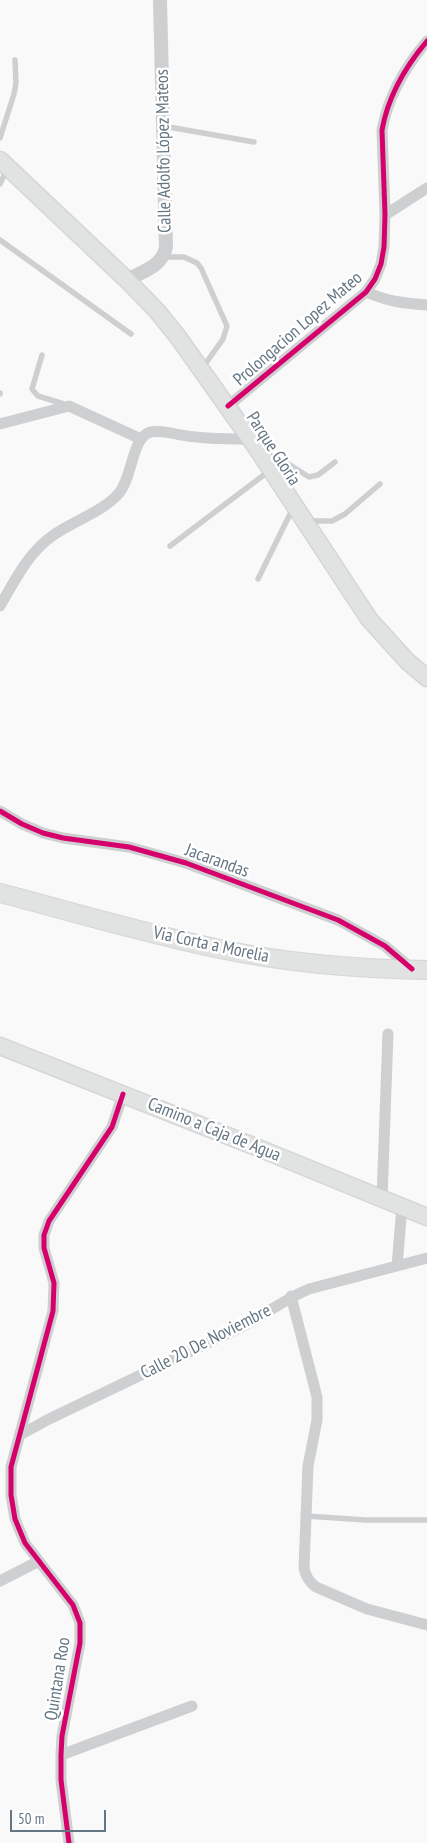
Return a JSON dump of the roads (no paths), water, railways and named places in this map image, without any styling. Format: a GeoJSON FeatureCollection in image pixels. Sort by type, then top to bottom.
{"type":"FeatureCollection","features":[{"type":"Feature","properties":{"kind":"main road","name":"Parque Gloria"},"geometry":{"type":"LineString","coordinates":[[4,163],[157,311],[202,368],[369,619],[407,661],[427,678]]}},
{"type":"Feature","properties":{"kind":"main road","name":"Via Corta a Morelia"},"geometry":{"type":"LineString","coordinates":[[0,893],[173,939],[222,949],[280,959],[420,969]]}},
{"type":"Feature","properties":{"kind":"main road","name":"Camino a Caja de Agua"},"geometry":{"type":"LineString","coordinates":[[0,1046],[427,1216]]}},
{"type":"Feature","properties":{"kind":"street","name":"Calle Adolfo López Mateos"},"geometry":{"type":"LineString","coordinates":[[126,280],[158,263],[164,257],[166,247],[160,0]]}},
{"type":"Feature","properties":{"kind":"street","name":"Prolongacion Lopez Mateo"},"geometry":{"type":"LineString","coordinates":[[228,406],[366,292],[375,280],[381,264],[384,247],[385,215],[382,130],[384,117],[399,80],[412,59],[427,41]]}},
{"type":"Feature","properties":{"kind":"street"},"geometry":{"type":"LineString","coordinates":[[385,215],[427,188]]}},
{"type":"Feature","properties":{"kind":"street"},"geometry":{"type":"LineString","coordinates":[[366,292],[399,303],[427,304]]}},
{"type":"Feature","properties":{"kind":"street"},"geometry":{"type":"LineString","coordinates":[[0,424],[69,406],[141,439]]}},
{"type":"Feature","properties":{"kind":"street"},"geometry":{"type":"LineString","coordinates":[[0,606],[22,568],[37,549],[54,534],[109,503],[120,493],[127,480],[141,439],[149,432],[162,432],[254,445]]}},
{"type":"Feature","properties":{"kind":"street","name":"Jacarandas"},"geometry":{"type":"LineString","coordinates":[[0,811],[22,824],[43,833],[63,838],[129,847],[186,863],[338,920],[385,946],[420,969]]}},
{"type":"Feature","properties":{"kind":"street"},"geometry":{"type":"LineString","coordinates":[[382,1198],[388,1034]]}},
{"type":"Feature","properties":{"kind":"street","name":"Quintana Roo"},"geometry":{"type":"LineString","coordinates":[[69,1843],[61,1780],[61,1755],[62,1736],[80,1643],[80,1623],[73,1605],[25,1543],[16,1519],[11,1495],[11,1467],[53,1310],[54,1283],[44,1248],[44,1235],[50,1222],[112,1127],[122,1094]]}},
{"type":"Feature","properties":{"kind":"street"},"geometry":{"type":"LineString","coordinates":[[397,1266],[402,1206]]}},
{"type":"Feature","properties":{"kind":"street","name":"Calle 20 De Noviembre"},"geometry":{"type":"LineString","coordinates":[[20,1434],[262,1317],[291,1296],[309,1289],[427,1258]]}},
{"type":"Feature","properties":{"kind":"street"},"geometry":{"type":"LineString","coordinates":[[291,1296],[317,1397],[317,1420],[308,1466],[304,1568],[306,1576],[316,1587],[367,1609],[427,1625]]}},
{"type":"Feature","properties":{"kind":"street"},"geometry":{"type":"LineString","coordinates":[[0,1581],[39,1561]]}},
{"type":"Feature","properties":{"kind":"street"},"geometry":{"type":"LineString","coordinates":[[61,1755],[192,1706]]}},
{"type":"Feature","properties":{"kind":"lane"},"geometry":{"type":"LineString","coordinates":[[0,138],[14,94],[16,83],[15,60]]}},
{"type":"Feature","properties":{"kind":"lane"},"geometry":{"type":"LineString","coordinates":[[163,126],[254,142]]}},
{"type":"Feature","properties":{"kind":"lane"},"geometry":{"type":"LineString","coordinates":[[0,184],[4,163]]}},
{"type":"Feature","properties":{"kind":"lane"},"geometry":{"type":"LineString","coordinates":[[0,240],[132,334]]}},
{"type":"Feature","properties":{"kind":"lane"},"geometry":{"type":"LineString","coordinates":[[164,257],[184,257],[197,263],[225,320],[226,333],[202,368]]}},
{"type":"Feature","properties":{"kind":"lane"},"geometry":{"type":"LineString","coordinates":[[42,355],[32,384],[34,393],[69,406]]}},
{"type":"Feature","properties":{"kind":"lane"},"geometry":{"type":"LineString","coordinates":[[254,445],[310,477],[318,474],[335,462]]}},
{"type":"Feature","properties":{"kind":"lane"},"geometry":{"type":"LineString","coordinates":[[170,546],[271,470]]}},
{"type":"Feature","properties":{"kind":"lane"},"geometry":{"type":"LineString","coordinates":[[304,521],[332,521],[346,514],[380,484]]}},
{"type":"Feature","properties":{"kind":"lane"},"geometry":{"type":"LineString","coordinates":[[258,579],[294,506]]}},
{"type":"Feature","properties":{"kind":"lane"},"geometry":{"type":"LineString","coordinates":[[306,1516],[366,1520],[427,1520]]}}]}
